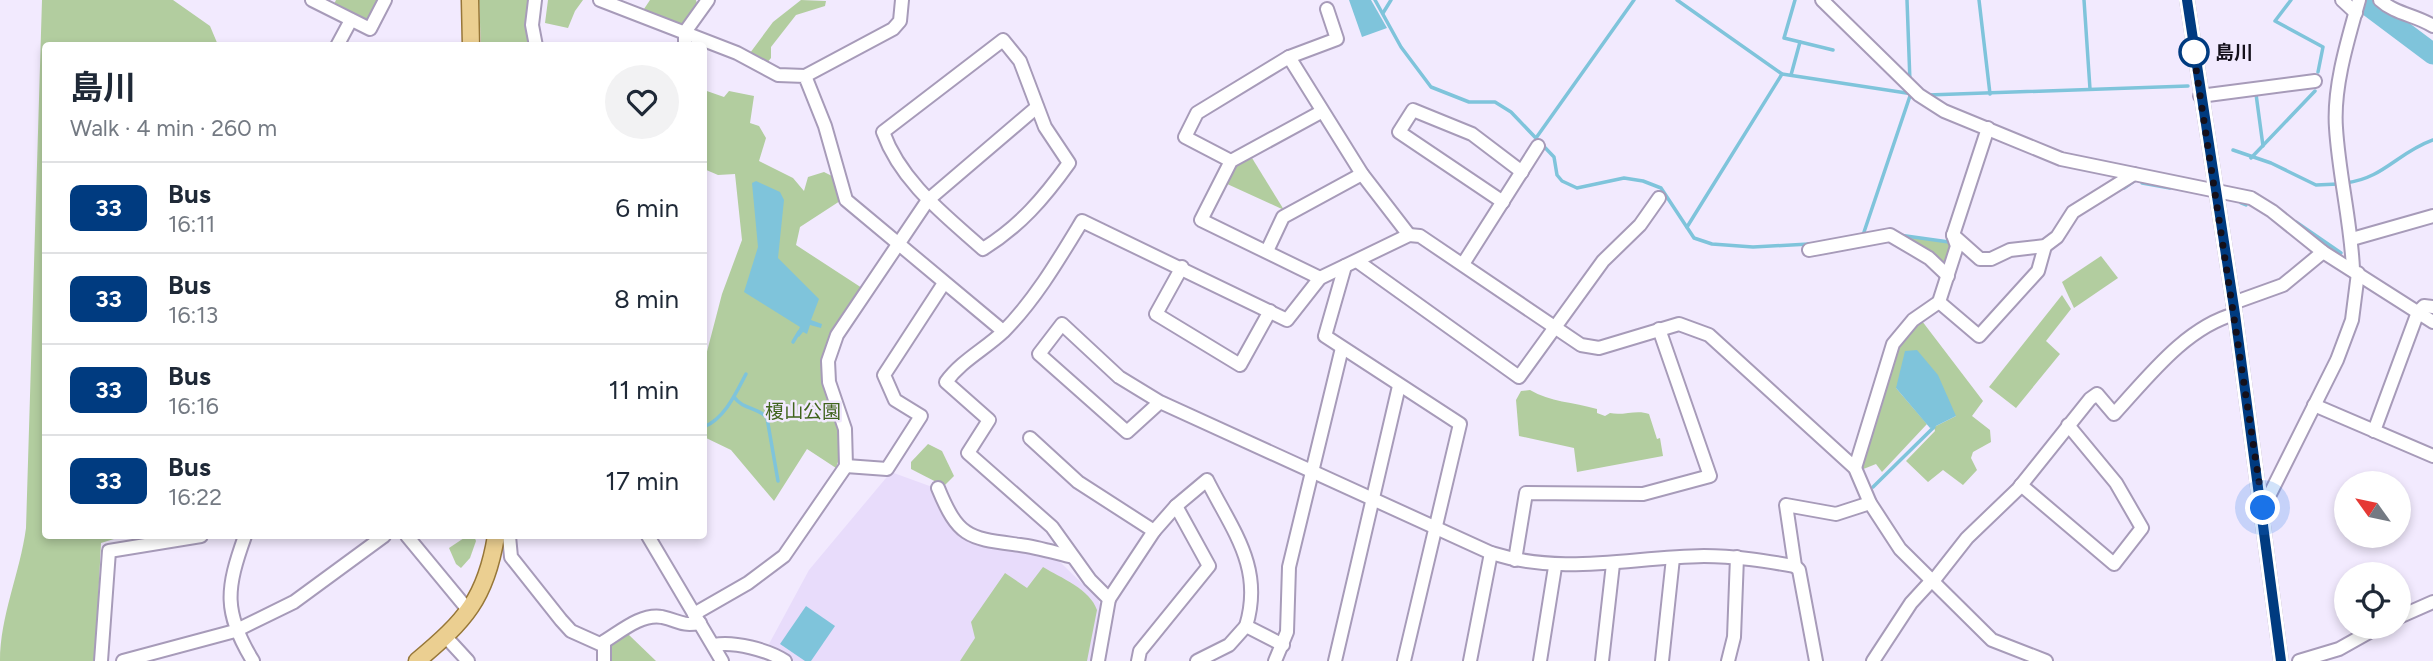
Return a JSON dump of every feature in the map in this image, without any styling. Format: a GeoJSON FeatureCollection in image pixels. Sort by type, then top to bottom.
{"type":"FeatureCollection","features":[{"type":"Feature","properties":{"kind":"main road"},"geometry":{"type":"LineString","coordinates":[[470,0],[471,42]]}},
{"type":"Feature","properties":{"kind":"main road"},"geometry":{"type":"LineString","coordinates":[[425,659],[469,611],[482,592],[491,567],[496,539]]}},
{"type":"Feature","properties":{"kind":"street"},"geometry":{"type":"LineString","coordinates":[[312,0],[370,29],[385,0]]}},
{"type":"Feature","properties":{"kind":"street"},"geometry":{"type":"LineString","coordinates":[[535,42],[532,26],[536,0]]}},
{"type":"Feature","properties":{"kind":"street"},"geometry":{"type":"LineString","coordinates":[[600,0],[707,42]]}},
{"type":"Feature","properties":{"kind":"street"},"geometry":{"type":"LineString","coordinates":[[685,42],[685,32],[708,0]]}},
{"type":"Feature","properties":{"kind":"street"},"geometry":{"type":"LineString","coordinates":[[707,42],[778,75],[805,76],[893,29],[900,21],[902,0]]}},
{"type":"Feature","properties":{"kind":"street"},"geometry":{"type":"LineString","coordinates":[[1822,0],[1927,102],[2062,159],[2251,198],[2323,252],[2433,322]]}},
{"type":"Feature","properties":{"kind":"street"},"geometry":{"type":"LineString","coordinates":[[2187,0],[2263,508],[2281,661]]}},
{"type":"Feature","properties":{"kind":"street"},"geometry":{"type":"LineString","coordinates":[[2263,508],[2337,360],[2352,320],[2355,271],[2336,126],[2339,87],[2357,7],[2342,0]]}},
{"type":"Feature","properties":{"kind":"street"},"geometry":{"type":"LineString","coordinates":[[2380,0],[2390,9],[2418,16],[2433,26]]}},
{"type":"Feature","properties":{"kind":"street"},"geometry":{"type":"LineString","coordinates":[[1231,161],[1185,137],[1197,113],[1289,57],[1338,38],[1327,9]]}},
{"type":"Feature","properties":{"kind":"street"},"geometry":{"type":"LineString","coordinates":[[339,42],[351,20]]}},
{"type":"Feature","properties":{"kind":"street"},"geometry":{"type":"LineString","coordinates":[[1003,40],[1020,61],[1045,127],[1069,163],[1044,199],[1011,232],[984,249],[928,200],[888,147],[883,132],[1003,40]]}},
{"type":"Feature","properties":{"kind":"street"},"geometry":{"type":"LineString","coordinates":[[1289,57],[1362,174],[1409,235]]}},
{"type":"Feature","properties":{"kind":"street"},"geometry":{"type":"LineString","coordinates":[[805,76],[825,126],[846,200],[1003,331]]}},
{"type":"Feature","properties":{"kind":"street"},"geometry":{"type":"LineString","coordinates":[[2200,96],[2315,81]]}},
{"type":"Feature","properties":{"kind":"street"},"geometry":{"type":"LineString","coordinates":[[509,539],[511,557],[571,631],[600,644],[644,618],[661,617],[682,626],[748,583],[783,556],[846,466],[845,429],[829,382],[828,361],[837,335],[928,200],[1037,107]]}},
{"type":"Feature","properties":{"kind":"street"},"geometry":{"type":"LineString","coordinates":[[1503,202],[1399,132],[1413,110],[1472,134],[1522,172]]}},
{"type":"Feature","properties":{"kind":"street"},"geometry":{"type":"LineString","coordinates":[[1320,278],[1201,220],[1231,161],[1321,112]]}},
{"type":"Feature","properties":{"kind":"street"},"geometry":{"type":"LineString","coordinates":[[1855,468],[1893,344],[1913,320],[1939,302],[1957,246],[1953,235],[1988,128]]}},
{"type":"Feature","properties":{"kind":"street"},"geometry":{"type":"LineString","coordinates":[[1463,264],[1538,146]]}},
{"type":"Feature","properties":{"kind":"street"},"geometry":{"type":"LineString","coordinates":[[1267,251],[1283,217],[1362,174]]}},
{"type":"Feature","properties":{"kind":"street"},"geometry":{"type":"LineString","coordinates":[[1953,235],[1980,259],[1991,259],[2010,250],[2045,246],[2057,237],[2073,212],[2134,174]]}},
{"type":"Feature","properties":{"kind":"street"},"geometry":{"type":"LineString","coordinates":[[1351,263],[1519,377],[1603,261],[1640,225],[1659,198]]}},
{"type":"Feature","properties":{"kind":"street"},"geometry":{"type":"LineString","coordinates":[[2352,239],[2433,216]]}},
{"type":"Feature","properties":{"kind":"street"},"geometry":{"type":"LineString","coordinates":[[1109,599],[1073,557],[1052,527],[968,453],[989,420],[946,382],[952,373],[1003,331],[1053,270],[1082,220],[1287,320],[1320,278],[1409,235],[1420,236],[1581,345],[1599,348],[1679,324],[1709,335],[1855,468],[1870,503],[1899,549],[1934,580],[1992,640],[2046,661]]}},
{"type":"Feature","properties":{"kind":"street"},"geometry":{"type":"LineString","coordinates":[[1809,250],[1890,230],[1929,258],[1948,276]]}},
{"type":"Feature","properties":{"kind":"street"},"geometry":{"type":"LineString","coordinates":[[1939,302],[1979,335],[2038,271],[2045,246]]}},
{"type":"Feature","properties":{"kind":"street"},"geometry":{"type":"LineString","coordinates":[[1873,661],[1911,603],[1934,580],[1967,538],[2021,485],[2068,425],[2097,394],[2114,414],[2194,333],[2215,319],[2283,285],[2323,252]]}},
{"type":"Feature","properties":{"kind":"street"},"geometry":{"type":"LineString","coordinates":[[1351,263],[1325,336],[1460,424],[1438,527],[1404,661]]}},
{"type":"Feature","properties":{"kind":"street"},"geometry":{"type":"LineString","coordinates":[[1182,267],[1156,314],[1240,365],[1270,311]]}},
{"type":"Feature","properties":{"kind":"street"},"geometry":{"type":"LineString","coordinates":[[846,466],[887,469],[921,416],[895,400],[884,374],[944,283]]}},
{"type":"Feature","properties":{"kind":"street"},"geometry":{"type":"LineString","coordinates":[[2374,431],[2418,312],[2424,306],[2433,307]]}},
{"type":"Feature","properties":{"kind":"street"},"geometry":{"type":"LineString","coordinates":[[1160,402],[1127,432],[1039,354],[1062,324],[1119,377],[1160,402],[1312,468],[1491,553],[1515,560],[1555,566],[1673,558],[1737,557],[1795,566]]}},
{"type":"Feature","properties":{"kind":"street"},"geometry":{"type":"LineString","coordinates":[[1515,560],[1526,493],[1643,494],[1710,477],[1659,329]]}},
{"type":"Feature","properties":{"kind":"street"},"geometry":{"type":"LineString","coordinates":[[1275,661],[1283,645],[1289,616],[1289,567],[1342,348]]}},
{"type":"Feature","properties":{"kind":"street"},"geometry":{"type":"LineString","coordinates":[[1335,661],[1375,499],[1399,386]]}},
{"type":"Feature","properties":{"kind":"street"},"geometry":{"type":"LineString","coordinates":[[2314,405],[2433,456]]}},
{"type":"Feature","properties":{"kind":"street"},"geometry":{"type":"LineString","coordinates":[[2021,485],[2114,564],[2143,528],[2116,483],[2068,425]]}},
{"type":"Feature","properties":{"kind":"street"},"geometry":{"type":"LineString","coordinates":[[1030,438],[1078,482],[1154,531]]}},
{"type":"Feature","properties":{"kind":"street"},"geometry":{"type":"LineString","coordinates":[[1098,661],[1109,599],[1154,531],[1176,506],[1207,480],[1244,550],[1250,569],[1252,605],[1246,626],[1229,645],[1197,661]]}},
{"type":"Feature","properties":{"kind":"street"},"geometry":{"type":"LineString","coordinates":[[938,488],[948,512],[961,528],[978,539],[1073,557]]}},
{"type":"Feature","properties":{"kind":"street"},"geometry":{"type":"LineString","coordinates":[[1816,661],[1799,570],[1795,566],[1786,505],[1836,514],[1870,503]]}},
{"type":"Feature","properties":{"kind":"street"},"geometry":{"type":"LineString","coordinates":[[1138,661],[1140,651],[1151,636],[1165,624],[1209,566],[1176,506]]}},
{"type":"Feature","properties":{"kind":"street"},"geometry":{"type":"LineString","coordinates":[[101,661],[109,551],[183,539]]}},
{"type":"Feature","properties":{"kind":"street"},"geometry":{"type":"LineString","coordinates":[[244,539],[233,571],[231,599],[235,631],[253,661]]}},
{"type":"Feature","properties":{"kind":"street"},"geometry":{"type":"LineString","coordinates":[[123,661],[235,631],[294,602],[380,539]]}},
{"type":"Feature","properties":{"kind":"street"},"geometry":{"type":"LineString","coordinates":[[409,539],[469,611]]}},
{"type":"Feature","properties":{"kind":"street"},"geometry":{"type":"LineString","coordinates":[[650,539],[722,661]]}},
{"type":"Feature","properties":{"kind":"street"},"geometry":{"type":"LineString","coordinates":[[1470,661],[1491,553]]}},
{"type":"Feature","properties":{"kind":"street"},"geometry":{"type":"LineString","coordinates":[[1728,661],[1734,637],[1737,557]]}},
{"type":"Feature","properties":{"kind":"street"},"geometry":{"type":"LineString","coordinates":[[1662,661],[1673,558]]}},
{"type":"Feature","properties":{"kind":"street"},"geometry":{"type":"LineString","coordinates":[[1602,661],[1613,564]]}},
{"type":"Feature","properties":{"kind":"street"},"geometry":{"type":"LineString","coordinates":[[1540,661],[1555,566]]}},
{"type":"Feature","properties":{"kind":"street"},"geometry":{"type":"LineString","coordinates":[[2411,612],[2433,602]]}},
{"type":"Feature","properties":{"kind":"street"},"geometry":{"type":"LineString","coordinates":[[1246,626],[1283,645]]}},
{"type":"Feature","properties":{"kind":"street"},"geometry":{"type":"LineString","coordinates":[[446,636],[467,661]]}},
{"type":"Feature","properties":{"kind":"street"},"geometry":{"type":"LineString","coordinates":[[2300,661],[2339,649],[2357,639]]}},
{"type":"Feature","properties":{"kind":"street"},"geometry":{"type":"LineString","coordinates":[[604,642],[604,661]]}},
{"type":"Feature","properties":{"kind":"street"},"geometry":{"type":"LineString","coordinates":[[714,645],[724,643],[775,654],[785,661]]}},
{"type":"Feature","properties":{"kind":"shaded area"},"geometry":{"type":"Polygon","coordinates":[[[891,472],[935,488],[956,526],[1058,560],[1098,599],[1102,611],[1092,661],[794,661],[769,644],[809,570],[891,472]]]}},
{"type":"Feature","properties":{"kind":"green space"},"geometry":{"type":"Polygon","coordinates":[[[42,0],[173,0],[210,26],[217,42],[42,42],[42,539],[114,539],[101,543],[95,661],[0,661],[3,628],[26,528],[42,0]]]}},
{"type":"Feature","properties":{"kind":"green space"},"geometry":{"type":"Polygon","coordinates":[[[336,0],[380,0],[369,21],[364,22],[333,6],[336,0]]]}},
{"type":"Feature","properties":{"kind":"green space"},"geometry":{"type":"Polygon","coordinates":[[[479,0],[533,0],[530,42],[481,42],[479,0]]]}},
{"type":"Feature","properties":{"kind":"green space"},"geometry":{"type":"Polygon","coordinates":[[[548,0],[583,0],[568,28],[545,23],[548,0]]]}},
{"type":"Feature","properties":{"kind":"green space"},"geometry":{"type":"Polygon","coordinates":[[[650,0],[696,0],[698,7],[685,25],[679,26],[642,12],[650,0]]]}},
{"type":"Feature","properties":{"kind":"green space"},"geometry":{"type":"Polygon","coordinates":[[[801,0],[826,1],[825,6],[796,15],[771,47],[771,58],[766,64],[750,53],[773,22],[801,0]]]}},
{"type":"Feature","properties":{"kind":"green space","name":"榎山公園"},"geometry":{"type":"Polygon","coordinates":[[[707,91],[724,97],[729,91],[754,96],[750,123],[759,126],[766,138],[759,161],[793,178],[804,191],[808,177],[824,172],[836,178],[840,201],[800,227],[796,245],[862,288],[830,338],[823,360],[823,384],[840,443],[836,468],[807,449],[774,501],[731,450],[707,438],[707,352],[722,294],[742,240],[735,174],[718,175],[707,170],[707,91]]]}},
{"type":"Feature","properties":{"kind":"green space"},"geometry":{"type":"Polygon","coordinates":[[[1252,158],[1284,210],[1225,183],[1232,168],[1252,158]]]}},
{"type":"Feature","properties":{"kind":"green space"},"geometry":{"type":"Polygon","coordinates":[[[1894,234],[1951,241],[1945,269],[1894,234]]]}},
{"type":"Feature","properties":{"kind":"green space"},"geometry":{"type":"Polygon","coordinates":[[[2101,256],[2118,278],[2074,308],[2062,282],[2101,256]]]}},
{"type":"Feature","properties":{"kind":"green space"},"geometry":{"type":"Polygon","coordinates":[[[2062,295],[2071,309],[2046,341],[2060,354],[2016,408],[1989,387],[2062,295]]]}},
{"type":"Feature","properties":{"kind":"green space"},"geometry":{"type":"Polygon","coordinates":[[[1922,321],[1983,401],[1972,416],[1990,430],[1991,442],[1973,452],[1971,458],[1977,470],[1963,485],[1943,470],[1928,482],[1906,461],[1935,431],[1934,427],[1956,416],[1896,388],[1927,424],[1882,472],[1876,464],[1861,470],[1897,345],[1922,321]]]}},
{"type":"Feature","properties":{"kind":"green space"},"geometry":{"type":"Polygon","coordinates":[[[1530,390],[1554,399],[1597,409],[1597,413],[1605,416],[1610,413],[1649,414],[1657,439],[1660,438],[1663,456],[1577,472],[1574,448],[1519,436],[1516,400],[1521,391],[1530,390]]]}},
{"type":"Feature","properties":{"kind":"green space"},"geometry":{"type":"Polygon","coordinates":[[[928,444],[942,451],[954,476],[944,486],[911,469],[911,462],[928,444]]]}},
{"type":"Feature","properties":{"kind":"green space"},"geometry":{"type":"Polygon","coordinates":[[[462,539],[476,541],[470,558],[461,568],[456,564],[449,548],[462,539]]]}},
{"type":"Feature","properties":{"kind":"green space"},"geometry":{"type":"Polygon","coordinates":[[[1043,567],[1082,590],[1097,610],[1087,661],[960,661],[975,638],[971,622],[1005,573],[1027,588],[1043,567]]]}},
{"type":"Feature","properties":{"kind":"green space"},"geometry":{"type":"Polygon","coordinates":[[[625,633],[656,661],[606,661],[607,642],[625,633]]]}},
{"type":"Feature","properties":{"kind":"water"},"geometry":{"type":"Polygon","coordinates":[[[1349,0],[1371,0],[1387,28],[1362,37],[1349,0]]]}},
{"type":"Feature","properties":{"kind":"water"},"geometry":{"type":"Polygon","coordinates":[[[756,181],[780,192],[784,200],[778,258],[819,299],[811,320],[822,324],[821,328],[810,325],[807,334],[803,332],[799,337],[796,335],[800,327],[744,292],[758,247],[752,183],[756,181]]]}},
{"type":"Feature","properties":{"kind":"water"},"geometry":{"type":"Polygon","coordinates":[[[1917,350],[1938,375],[1956,416],[1930,428],[1896,388],[1905,351],[1917,350]]]}},
{"type":"Feature","properties":{"kind":"water"},"geometry":{"type":"Polygon","coordinates":[[[806,606],[835,626],[811,661],[805,661],[780,644],[806,606]]]}},
{"type":"Feature","properties":{"kind":"waterway"},"geometry":{"type":"LineString","coordinates":[[1375,0],[1401,47],[1431,87],[1469,102],[1495,102],[1511,112],[1554,157],[1557,175],[1562,181],[1577,188],[1624,178],[1661,188],[1694,238],[1712,244],[1753,247],[1809,244]]}},
{"type":"Feature","properties":{"kind":"waterway"},"geometry":{"type":"LineString","coordinates":[[1383,13],[1391,0]]}},
{"type":"Feature","properties":{"kind":"waterway"},"geometry":{"type":"LineString","coordinates":[[1536,138],[1634,0]]}},
{"type":"Feature","properties":{"kind":"waterway"},"geometry":{"type":"LineString","coordinates":[[1677,0],[1782,74],[1913,94]]}},
{"type":"Feature","properties":{"kind":"waterway"},"geometry":{"type":"LineString","coordinates":[[1795,0],[1784,38],[1833,50]]}},
{"type":"Feature","properties":{"kind":"waterway"},"geometry":{"type":"LineString","coordinates":[[1907,0],[1910,82]]}},
{"type":"Feature","properties":{"kind":"waterway"},"geometry":{"type":"LineString","coordinates":[[1979,0],[1990,94]]}},
{"type":"Feature","properties":{"kind":"waterway"},"geometry":{"type":"LineString","coordinates":[[2084,0],[2090,89]]}},
{"type":"Feature","properties":{"kind":"waterway"},"geometry":{"type":"LineString","coordinates":[[2291,0],[2275,21],[2323,47],[2318,72]]}},
{"type":"Feature","properties":{"kind":"waterway"},"geometry":{"type":"LineString","coordinates":[[2361,0],[2433,54]]}},
{"type":"Feature","properties":{"kind":"waterway"},"geometry":{"type":"LineString","coordinates":[[1791,75],[1800,42]]}},
{"type":"Feature","properties":{"kind":"waterway"},"geometry":{"type":"LineString","coordinates":[[1687,227],[1782,74]]}},
{"type":"Feature","properties":{"kind":"waterway"},"geometry":{"type":"LineString","coordinates":[[1928,95],[2188,86]]}},
{"type":"Feature","properties":{"kind":"waterway"},"geometry":{"type":"LineString","coordinates":[[2251,158],[2315,91]]}},
{"type":"Feature","properties":{"kind":"waterway"},"geometry":{"type":"LineString","coordinates":[[1863,235],[1911,93]]}},
{"type":"Feature","properties":{"kind":"waterway"},"geometry":{"type":"LineString","coordinates":[[2256,94],[2263,146]]}},
{"type":"Feature","properties":{"kind":"waterway"},"geometry":{"type":"LineString","coordinates":[[2346,183],[2371,176],[2420,145],[2433,140]]}},
{"type":"Feature","properties":{"kind":"waterway"},"geometry":{"type":"LineString","coordinates":[[2233,150],[2271,163],[2316,185],[2338,184]]}},
{"type":"Feature","properties":{"kind":"waterway"},"geometry":{"type":"LineString","coordinates":[[2124,188],[2134,181]]}},
{"type":"Feature","properties":{"kind":"waterway"},"geometry":{"type":"LineString","coordinates":[[2142,183],[2170,188]]}},
{"type":"Feature","properties":{"kind":"waterway"},"geometry":{"type":"LineString","coordinates":[[2241,203],[2246,205]]}},
{"type":"Feature","properties":{"kind":"waterway"},"geometry":{"type":"LineString","coordinates":[[2296,222],[2341,253]]}},
{"type":"Feature","properties":{"kind":"waterway"},"geometry":{"type":"LineString","coordinates":[[1899,235],[1949,242]]}},
{"type":"Feature","properties":{"kind":"waterway"},"geometry":{"type":"LineString","coordinates":[[793,342],[799,332]]}},
{"type":"Feature","properties":{"kind":"waterway"},"geometry":{"type":"LineString","coordinates":[[707,425],[724,411],[746,374]]}},
{"type":"Feature","properties":{"kind":"waterway"},"geometry":{"type":"LineString","coordinates":[[734,397],[767,418],[778,481]]}},
{"type":"Feature","properties":{"kind":"waterway"},"geometry":{"type":"LineString","coordinates":[[1873,487],[1934,427]]}},
{"type":"Feature","properties":{"kind":"bus line","name":"33"},"geometry":{"type":"LineString","coordinates":[[2187,0],[2263,508],[2281,661]]}},
{"type":"Feature","properties":{"kind":"place","name":"島川"},"geometry":{"type":"Point","coordinates":[2194,52]}},
{"type":"Feature","properties":{"kind":"route"},"geometry":{"type":"LineString","coordinates":[[2194,52],[2193,49],[2263,508]]}}]}
